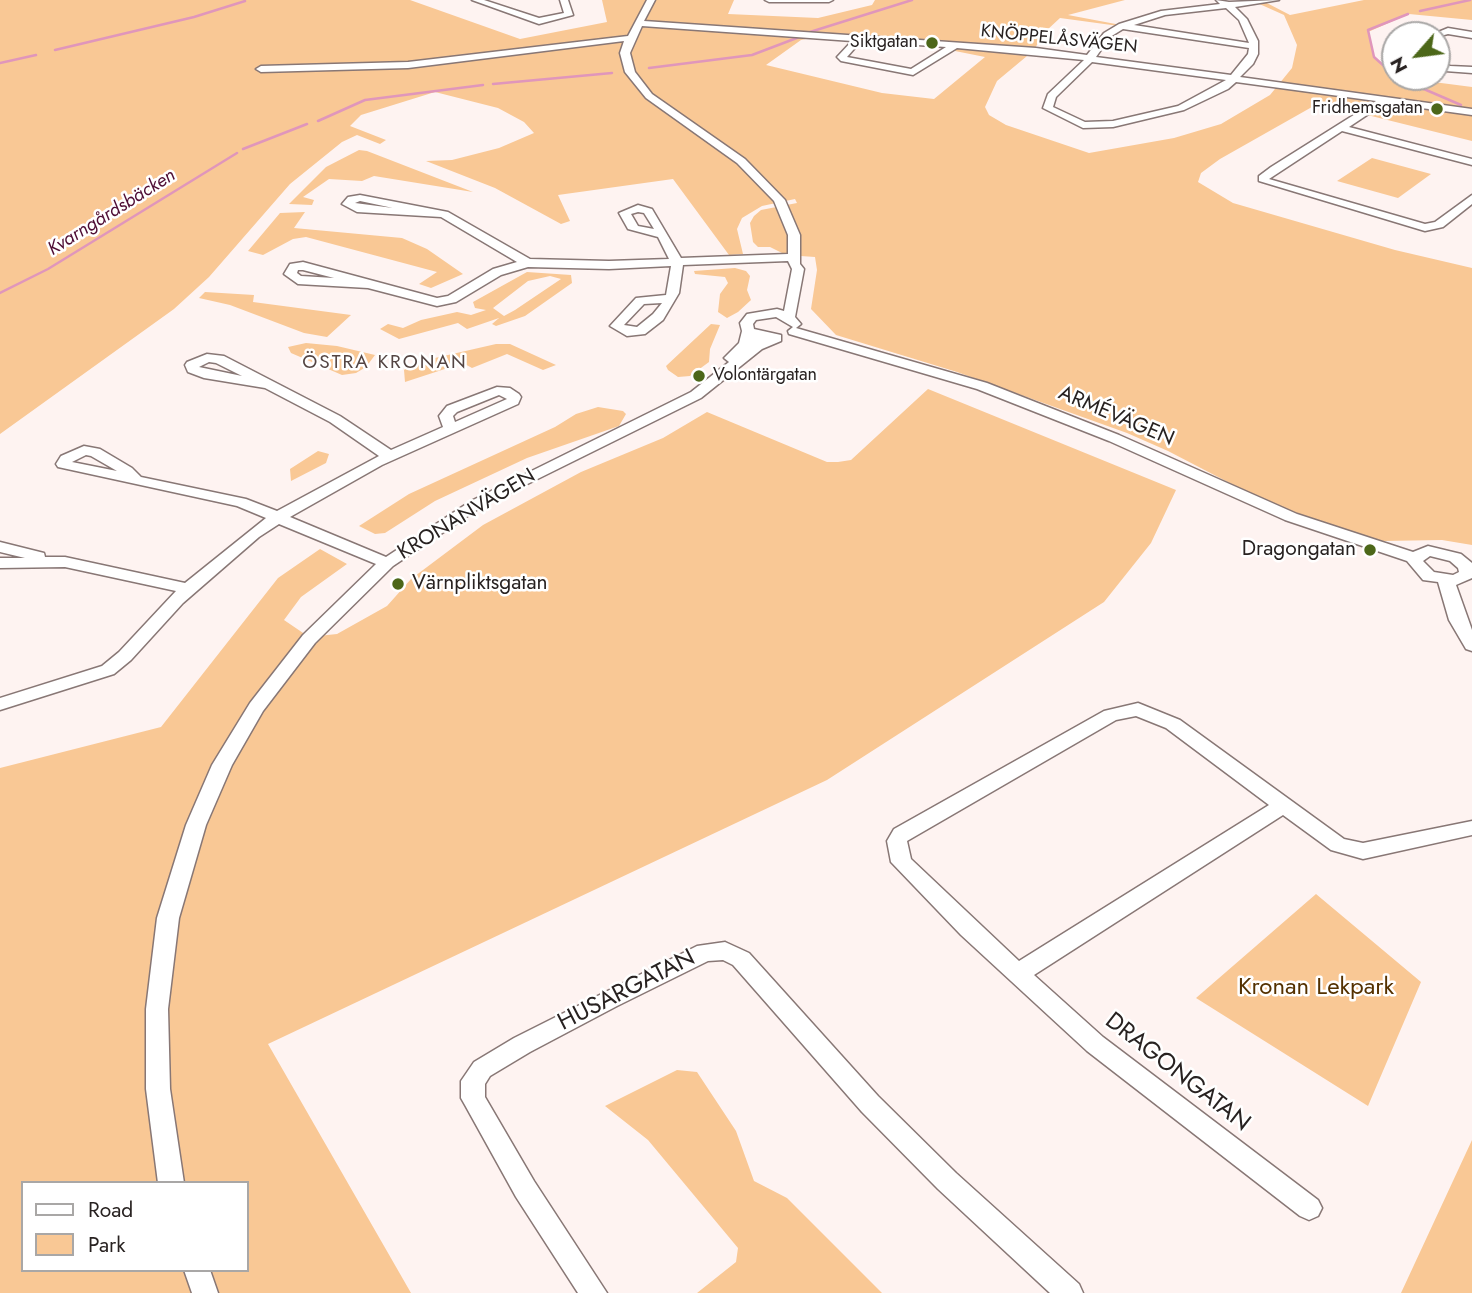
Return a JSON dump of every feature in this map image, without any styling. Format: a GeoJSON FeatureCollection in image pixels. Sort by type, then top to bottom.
{"type":"FeatureCollection","features":[{"type":"Feature","properties":{"kind":"street"},"geometry":{"type":"LineString","coordinates":[[476,0],[539,21],[569,15],[564,0]]}},
{"type":"Feature","properties":{"kind":"street"},"geometry":{"type":"LineString","coordinates":[[651,0],[630,38],[625,53],[629,72],[636,83],[664,108],[741,161],[779,200],[794,235],[798,272],[791,324]]}},
{"type":"Feature","properties":{"kind":"street"},"geometry":{"type":"LineString","coordinates":[[769,0],[829,0]]}},
{"type":"Feature","properties":{"kind":"street"},"geometry":{"type":"LineString","coordinates":[[1224,3],[1247,24],[1254,46],[1248,64],[1237,78],[1210,96],[1165,113],[1124,122],[1083,125],[1049,110],[1048,104],[1091,58],[1107,35],[1122,26],[1164,13],[1224,3],[1275,0]]}},
{"type":"Feature","properties":{"kind":"street","name":"KNÖPPELÅSVÄGEN"},"geometry":{"type":"LineString","coordinates":[[640,23],[956,45],[1091,58],[1472,112]]}},
{"type":"Feature","properties":{"kind":"street"},"geometry":{"type":"LineString","coordinates":[[1122,26],[1254,46]]}},
{"type":"Feature","properties":{"kind":"street"},"geometry":{"type":"LineString","coordinates":[[1451,32],[1472,34]]}},
{"type":"Feature","properties":{"kind":"street"},"geometry":{"type":"LineString","coordinates":[[261,69],[408,65],[630,38]]}},
{"type":"Feature","properties":{"kind":"street"},"geometry":{"type":"LineString","coordinates":[[859,38],[842,57],[913,72],[952,51],[956,45]]}},
{"type":"Feature","properties":{"kind":"street"},"geometry":{"type":"LineString","coordinates":[[1451,68],[1472,70]]}},
{"type":"Feature","properties":{"kind":"street"},"geometry":{"type":"LineString","coordinates":[[1384,98],[1342,128],[1275,169],[1263,178],[1264,181],[1425,228],[1439,225],[1472,198]]}},
{"type":"Feature","properties":{"kind":"street"},"geometry":{"type":"LineString","coordinates":[[1342,128],[1472,162]]}},
{"type":"Feature","properties":{"kind":"street"},"geometry":{"type":"LineString","coordinates":[[444,214],[357,209],[348,204],[352,199],[360,198],[444,214],[527,262]]}},
{"type":"Feature","properties":{"kind":"street"},"geometry":{"type":"LineString","coordinates":[[663,234],[677,262],[676,285],[671,298]]}},
{"type":"Feature","properties":{"kind":"street"},"geometry":{"type":"LineString","coordinates":[[368,284],[298,280],[291,276],[290,271],[303,266],[368,284],[432,302],[443,302],[497,272],[527,262],[601,265],[795,261]]}},
{"type":"Feature","properties":{"kind":"street"},"geometry":{"type":"LineString","coordinates":[[761,314],[778,299],[795,261]]}},
{"type":"Feature","properties":{"kind":"street","name":"ARMÉVÄGEN"},"geometry":{"type":"LineString","coordinates":[[761,314],[777,313],[791,324],[1008,395],[1121,441],[1291,517],[1415,558]]}},
{"type":"Feature","properties":{"kind":"street","name":"KRONANVÄGEN"},"geometry":{"type":"LineString","coordinates":[[678,403],[740,350],[748,331],[747,320],[761,314]]}},
{"type":"Feature","properties":{"kind":"street","name":"KRONANVÄGEN"},"geometry":{"type":"LineString","coordinates":[[172,1181],[158,1089],[157,1009],[168,918],[182,862],[222,765],[256,707],[309,639],[387,563],[476,504],[696,395],[758,346],[774,338],[791,324]]}},
{"type":"Feature","properties":{"kind":"street"},"geometry":{"type":"LineString","coordinates":[[748,331],[774,338]]}},
{"type":"Feature","properties":{"kind":"street"},"geometry":{"type":"LineString","coordinates":[[269,385],[335,419],[389,456]]}},
{"type":"Feature","properties":{"kind":"street"},"geometry":{"type":"LineString","coordinates":[[0,704],[98,675],[113,666],[218,561],[279,517],[303,501],[389,456],[451,429]]}},
{"type":"Feature","properties":{"kind":"street"},"geometry":{"type":"LineString","coordinates":[[136,480],[241,502],[387,563]]}},
{"type":"Feature","properties":{"kind":"street"},"geometry":{"type":"LineString","coordinates":[[0,547],[48,560],[188,589]]}},
{"type":"Feature","properties":{"kind":"street"},"geometry":{"type":"LineString","coordinates":[[1438,551],[1455,556],[1469,566],[1463,578],[1446,581],[1420,570],[1415,558],[1423,552],[1438,551]]}},
{"type":"Feature","properties":{"kind":"street"},"geometry":{"type":"LineString","coordinates":[[0,563],[48,560]]}},
{"type":"Feature","properties":{"kind":"street"},"geometry":{"type":"LineString","coordinates":[[1446,581],[1458,620],[1472,645]]}},
{"type":"Feature","properties":{"kind":"street"},"geometry":{"type":"LineString","coordinates":[[0,693],[41,690]]}},
{"type":"Feature","properties":{"kind":"street","name":"DRAGONGATAN"},"geometry":{"type":"LineString","coordinates":[[1309,1208],[1094,1044],[901,862],[897,850],[901,834],[1111,715],[1129,710],[1148,711],[1172,724],[1329,841],[1363,850],[1472,828]]}},
{"type":"Feature","properties":{"kind":"street"},"geometry":{"type":"LineString","coordinates":[[1019,973],[1282,806]]}},
{"type":"Feature","properties":{"kind":"street","name":"HUSARGATAN"},"geometry":{"type":"LineString","coordinates":[[594,1293],[525,1189],[479,1109],[473,1098],[473,1081],[482,1069],[597,1006],[705,952],[725,951],[741,959],[870,1104],[947,1181],[1070,1293]]}},
{"type":"Feature","properties":{"kind":"street"},"geometry":{"type":"LineString","coordinates":[[198,1272],[205,1293]]}},
{"type":"Feature","properties":{"kind":"green space"},"geometry":{"type":"Polygon","coordinates":[[[0,0],[410,0],[520,39],[607,22],[602,0],[734,0],[728,14],[818,18],[872,5],[875,0],[1125,0],[1068,15],[1121,25],[1119,26],[1060,18],[1046,31],[1033,51],[997,81],[985,107],[989,115],[1006,125],[1089,153],[1174,138],[1221,124],[1270,95],[1292,68],[1297,45],[1284,15],[1255,2],[1263,1],[1290,15],[1364,0],[1472,0],[1472,20],[1409,14],[1393,21],[1381,21],[1381,26],[1368,32],[1374,57],[1381,64],[1381,91],[1451,91],[1451,84],[1472,87],[1472,141],[1319,103],[1220,159],[1201,173],[1198,182],[1233,203],[1395,250],[1472,268],[1472,545],[1442,540],[1383,541],[1343,531],[1272,505],[1168,451],[1127,433],[957,372],[836,335],[811,309],[817,270],[815,257],[786,255],[770,247],[758,247],[753,242],[750,223],[754,216],[761,210],[797,203],[795,199],[762,206],[742,218],[737,229],[743,254],[729,255],[673,179],[558,195],[570,221],[561,224],[495,188],[426,161],[452,160],[499,148],[534,133],[524,122],[498,108],[435,92],[361,115],[350,126],[386,140],[380,144],[357,135],[342,142],[290,184],[209,277],[174,309],[0,434],[0,0]],[[826,35],[801,40],[766,65],[882,93],[934,99],[985,57],[955,51],[957,46],[826,35]]]}},
{"type":"Feature","properties":{"kind":"green space"},"geometry":{"type":"Polygon","coordinates":[[[359,150],[473,192],[374,176],[362,181],[329,179],[303,197],[314,200],[312,205],[289,204],[326,167],[359,150]]]}},
{"type":"Feature","properties":{"kind":"green space"},"geometry":{"type":"Polygon","coordinates":[[[1372,158],[1431,174],[1398,198],[1337,181],[1372,158]]]}},
{"type":"Feature","properties":{"kind":"green space"},"geometry":{"type":"Polygon","coordinates":[[[305,212],[294,228],[402,238],[427,249],[463,274],[431,288],[419,284],[437,272],[306,237],[293,239],[263,255],[248,251],[280,213],[305,212]]]}},
{"type":"Feature","properties":{"kind":"green space"},"geometry":{"type":"Polygon","coordinates":[[[735,268],[746,271],[750,276],[747,290],[751,300],[727,318],[718,312],[720,294],[728,283],[725,277],[695,274],[694,271],[735,268]]]}},
{"type":"Feature","properties":{"kind":"green space"},"geometry":{"type":"Polygon","coordinates":[[[527,272],[571,275],[572,283],[525,316],[496,326],[492,324],[499,318],[467,329],[458,323],[399,339],[380,329],[388,324],[403,328],[421,320],[457,312],[471,315],[486,310],[475,308],[473,302],[527,272]],[[550,276],[528,281],[493,308],[504,316],[561,279],[550,276]]]}},
{"type":"Feature","properties":{"kind":"green space"},"geometry":{"type":"Polygon","coordinates":[[[205,292],[254,295],[253,302],[351,315],[327,337],[304,333],[230,305],[199,298],[205,292]]]}},
{"type":"Feature","properties":{"kind":"green space"},"geometry":{"type":"Polygon","coordinates":[[[711,324],[720,325],[710,349],[709,362],[690,376],[678,377],[668,370],[666,366],[711,324]]]}},
{"type":"Feature","properties":{"kind":"green space"},"geometry":{"type":"Polygon","coordinates":[[[306,343],[337,346],[375,355],[366,367],[356,373],[342,375],[291,353],[288,347],[306,343]]]}},
{"type":"Feature","properties":{"kind":"green space"},"geometry":{"type":"Polygon","coordinates":[[[496,344],[510,344],[556,365],[543,370],[507,354],[472,368],[463,363],[405,382],[404,370],[413,363],[496,344]]]}},
{"type":"Feature","properties":{"kind":"green space"},"geometry":{"type":"Polygon","coordinates":[[[928,389],[1176,490],[1151,543],[1104,602],[827,780],[268,1044],[411,1293],[0,1293],[0,768],[161,727],[278,578],[320,549],[347,564],[301,597],[284,620],[309,637],[337,634],[387,606],[411,579],[483,525],[581,472],[663,438],[707,412],[827,462],[851,460],[928,389]]]}},
{"type":"Feature","properties":{"kind":"green space"},"geometry":{"type":"Polygon","coordinates":[[[598,407],[623,411],[626,414],[619,426],[527,458],[435,501],[385,533],[375,534],[359,526],[409,494],[555,427],[576,414],[598,407]]]}},
{"type":"Feature","properties":{"kind":"green space"},"geometry":{"type":"Polygon","coordinates":[[[318,451],[329,454],[326,463],[291,481],[290,469],[318,451]]]}},
{"type":"Feature","properties":{"kind":"green space","name":"Kronan Lekpark"},"geometry":{"type":"Polygon","coordinates":[[[1316,894],[1421,982],[1368,1106],[1196,998],[1316,894]]]}},
{"type":"Feature","properties":{"kind":"green space"},"geometry":{"type":"Polygon","coordinates":[[[677,1070],[697,1072],[736,1131],[754,1181],[787,1198],[882,1293],[697,1293],[736,1262],[738,1248],[648,1140],[605,1106],[677,1070]]]}},
{"type":"Feature","properties":{"kind":"green space"},"geometry":{"type":"Polygon","coordinates":[[[1472,1140],[1472,1293],[1401,1293],[1472,1140]]]}},
{"type":"Feature","properties":{"kind":"waterway","name":"Kvarngårdsbäcken"},"geometry":{"type":"LineString","coordinates":[[810,32],[912,0]]}},
{"type":"Feature","properties":{"kind":"waterway"},"geometry":{"type":"LineString","coordinates":[[1420,11],[1470,0]]}},
{"type":"Feature","properties":{"kind":"waterway"},"geometry":{"type":"LineString","coordinates":[[55,50],[194,17],[245,1]]}},
{"type":"Feature","properties":{"kind":"waterway"},"geometry":{"type":"LineString","coordinates":[[1390,21],[1408,14]]}},
{"type":"Feature","properties":{"kind":"waterway"},"geometry":{"type":"LineString","coordinates":[[1381,25],[1368,30],[1374,57],[1381,63]]}},
{"type":"Feature","properties":{"kind":"waterway","name":"Kvarngårdsbäcken"},"geometry":{"type":"LineString","coordinates":[[649,68],[752,55],[802,36]]}},
{"type":"Feature","properties":{"kind":"waterway"},"geometry":{"type":"LineString","coordinates":[[0,63],[36,55]]}},
{"type":"Feature","properties":{"kind":"waterway","name":"Kvarngårdsbäcken"},"geometry":{"type":"LineString","coordinates":[[493,84],[612,73]]}},
{"type":"Feature","properties":{"kind":"waterway","name":"Kvarngårdsbäcken"},"geometry":{"type":"LineString","coordinates":[[318,121],[365,100],[483,85]]}},
{"type":"Feature","properties":{"kind":"waterway"},"geometry":{"type":"LineString","coordinates":[[1428,91],[1461,105]]}},
{"type":"Feature","properties":{"kind":"waterway","name":"Kvarngårdsbäcken"},"geometry":{"type":"LineString","coordinates":[[243,149],[307,124]]}},
{"type":"Feature","properties":{"kind":"waterway","name":"Kvarngårdsbäcken"},"geometry":{"type":"LineString","coordinates":[[0,293],[48,269],[237,153]]}},
{"type":"Feature","properties":{"kind":"place","name":"Siktgatan"},"geometry":{"type":"Point","coordinates":[932,43]}},
{"type":"Feature","properties":{"kind":"place","name":"Fridhemsgatan"},"geometry":{"type":"Point","coordinates":[1437,109]}},
{"type":"Feature","properties":{"kind":"place","name":"Volontärgatan"},"geometry":{"type":"Point","coordinates":[699,376]}},
{"type":"Feature","properties":{"kind":"place","name":"Dragongatan"},"geometry":{"type":"Point","coordinates":[1370,550]}},
{"type":"Feature","properties":{"kind":"place","name":"Värnpliktsgatan"},"geometry":{"type":"Point","coordinates":[398,584]}},
{"type":"Feature","properties":{"kind":"district","name":"ÖSTRA KRONAN"},"geometry":{"type":"Point","coordinates":[385,363]}}]}
